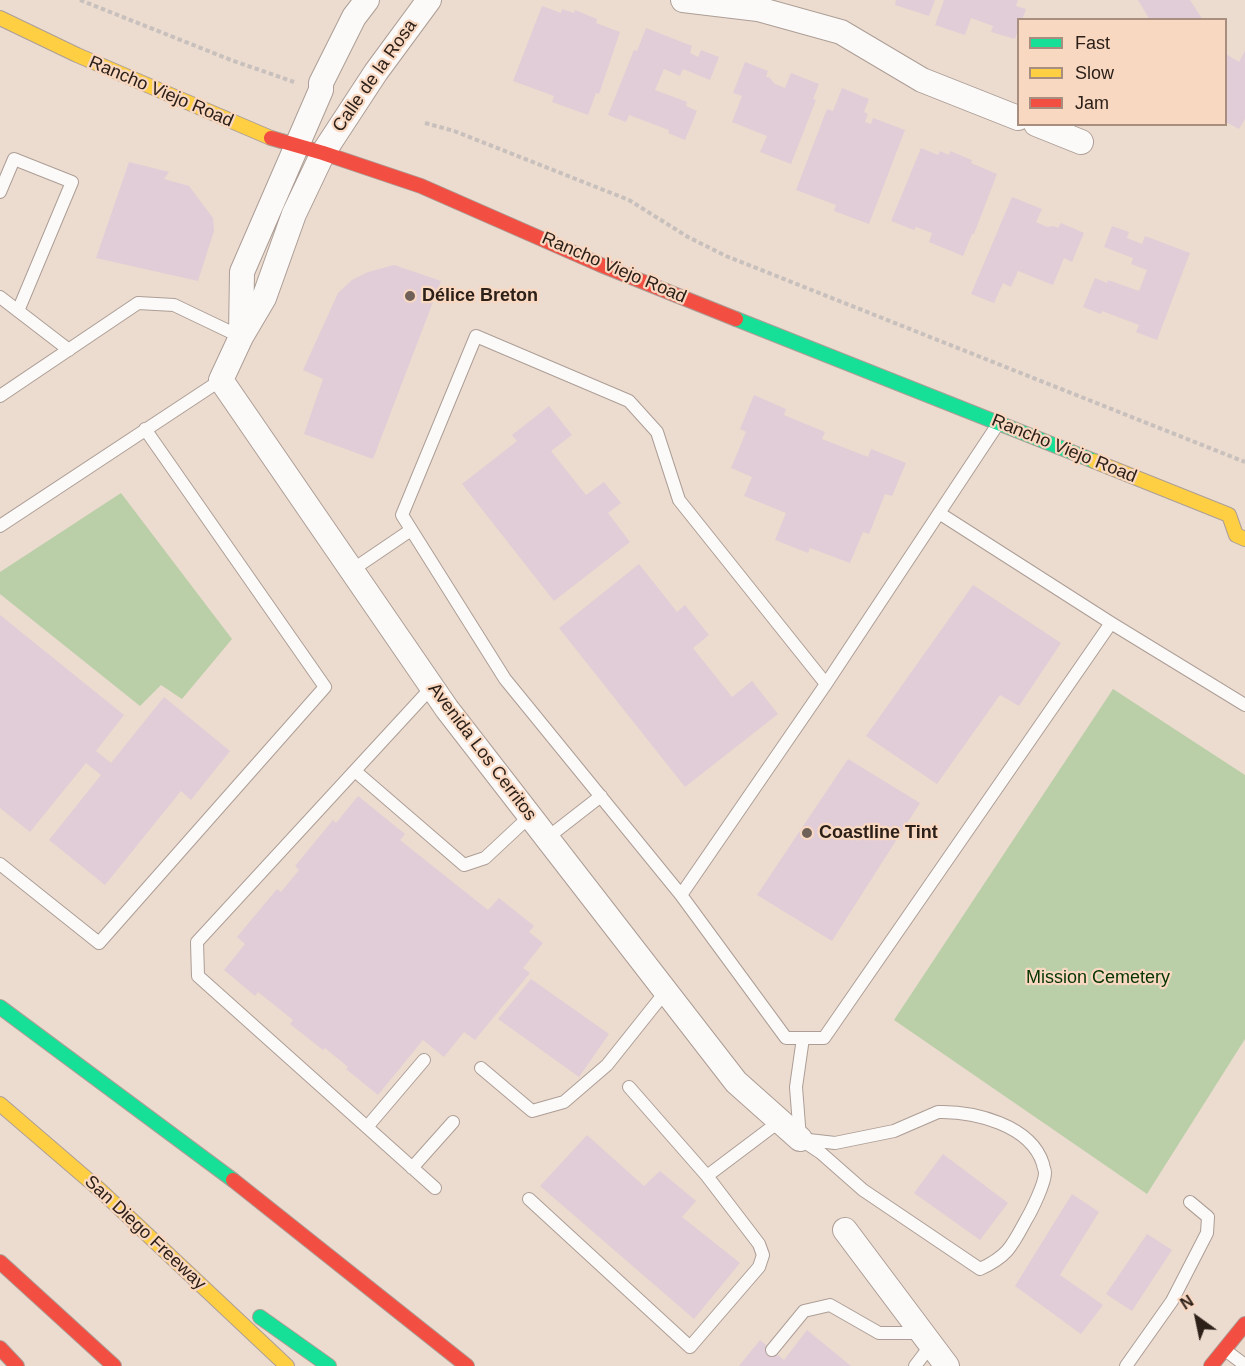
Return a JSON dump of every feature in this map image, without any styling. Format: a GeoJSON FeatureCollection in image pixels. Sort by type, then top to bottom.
{"type":"FeatureCollection","features":[{"type":"Feature","properties":{"kind":"main road","name":"Rancho Viejo Road"},"geometry":{"type":"LineString","coordinates":[[0,18],[77,55],[261,136],[323,153],[421,186],[601,265],[1229,516]]}},
{"type":"Feature","properties":{"kind":"main road"},"geometry":{"type":"LineString","coordinates":[[1240,501],[1229,516],[1236,535],[1245,539]]}},
{"type":"Feature","properties":{"kind":"main road"},"geometry":{"type":"LineString","coordinates":[[0,1007],[235,1181],[466,1366]]}},
{"type":"Feature","properties":{"kind":"main road","name":"San Diego Freeway"},"geometry":{"type":"LineString","coordinates":[[0,1104],[100,1190],[287,1366]]}},
{"type":"Feature","properties":{"kind":"main road"},"geometry":{"type":"LineString","coordinates":[[166,1251],[329,1366]]}},
{"type":"Feature","properties":{"kind":"main road"},"geometry":{"type":"LineString","coordinates":[[0,1262],[114,1366]]}},
{"type":"Feature","properties":{"kind":"main road"},"geometry":{"type":"LineString","coordinates":[[1211,1366],[1245,1324]]}},
{"type":"Feature","properties":{"kind":"main road"},"geometry":{"type":"LineString","coordinates":[[0,1348],[17,1366]]}},
{"type":"Feature","properties":{"kind":"street","name":"Calle de la Rosa"},"geometry":{"type":"LineString","coordinates":[[295,145],[321,90],[321,83],[354,17],[367,0]]}},
{"type":"Feature","properties":{"kind":"street","name":"Calle de la Rosa"},"geometry":{"type":"LineString","coordinates":[[323,153],[376,72],[429,0]]}},
{"type":"Feature","properties":{"kind":"street"},"geometry":{"type":"LineString","coordinates":[[683,0],[758,9],[841,32],[922,80],[1017,118]]}},
{"type":"Feature","properties":{"kind":"street"},"geometry":{"type":"LineString","coordinates":[[1041,126],[1081,142]]}},
{"type":"Feature","properties":{"kind":"street"},"geometry":{"type":"LineString","coordinates":[[241,337],[242,272],[295,145]]}},
{"type":"Feature","properties":{"kind":"street"},"geometry":{"type":"LineString","coordinates":[[221,380],[241,337],[264,298],[294,214],[323,153]]}},
{"type":"Feature","properties":{"kind":"street","name":"Avenida Los Cerritos"},"geometry":{"type":"LineString","coordinates":[[221,380],[447,709],[736,1082],[800,1139]]}},
{"type":"Feature","properties":{"kind":"street"},"geometry":{"type":"LineString","coordinates":[[845,1230],[947,1366]]}},
{"type":"Feature","properties":{"kind":"lane"},"geometry":{"type":"LineString","coordinates":[[0,192],[14,159],[72,182],[18,311]]}},
{"type":"Feature","properties":{"kind":"lane"},"geometry":{"type":"LineString","coordinates":[[0,297],[69,350]]}},
{"type":"Feature","properties":{"kind":"lane"},"geometry":{"type":"LineString","coordinates":[[0,396],[138,303],[174,305],[241,337]]}},
{"type":"Feature","properties":{"kind":"lane"},"geometry":{"type":"LineString","coordinates":[[826,684],[679,500],[657,432],[629,400],[476,336],[402,515],[505,679],[681,895],[786,1038],[824,1038],[1111,623]]}},
{"type":"Feature","properties":{"kind":"lane"},"geometry":{"type":"LineString","coordinates":[[0,526],[221,380]]}},
{"type":"Feature","properties":{"kind":"lane"},"geometry":{"type":"LineString","coordinates":[[681,895],[826,684],[999,423]]}},
{"type":"Feature","properties":{"kind":"lane"},"geometry":{"type":"LineString","coordinates":[[0,864],[99,943],[325,687],[145,429]]}},
{"type":"Feature","properties":{"kind":"lane"},"geometry":{"type":"LineString","coordinates":[[939,513],[1245,705]]}},
{"type":"Feature","properties":{"kind":"lane"},"geometry":{"type":"LineString","coordinates":[[352,570],[411,530]]}},
{"type":"Feature","properties":{"kind":"lane"},"geometry":{"type":"LineString","coordinates":[[432,687],[197,942],[198,976],[435,1188]]}},
{"type":"Feature","properties":{"kind":"lane"},"geometry":{"type":"LineString","coordinates":[[355,771],[464,865],[485,858],[530,816]]}},
{"type":"Feature","properties":{"kind":"lane"},"geometry":{"type":"LineString","coordinates":[[547,838],[601,796]]}},
{"type":"Feature","properties":{"kind":"lane"},"geometry":{"type":"LineString","coordinates":[[481,1068],[532,1111],[564,1102],[607,1065],[666,991]]}},
{"type":"Feature","properties":{"kind":"lane"},"geometry":{"type":"LineString","coordinates":[[800,1139],[796,1088],[803,1038]]}},
{"type":"Feature","properties":{"kind":"lane"},"geometry":{"type":"LineString","coordinates":[[367,1127],[424,1060]]}},
{"type":"Feature","properties":{"kind":"lane"},"geometry":{"type":"LineString","coordinates":[[529,1199],[690,1347],[759,1267],[764,1255],[759,1244],[707,1176],[629,1087]]}},
{"type":"Feature","properties":{"kind":"lane"},"geometry":{"type":"LineString","coordinates":[[938,1112],[958,1112],[989,1120],[1022,1134],[1039,1152],[1045,1173],[1034,1206],[1012,1245],[999,1260],[980,1269],[863,1190],[821,1153],[800,1139],[835,1143],[894,1131],[938,1112]]}},
{"type":"Feature","properties":{"kind":"lane"},"geometry":{"type":"LineString","coordinates":[[707,1176],[780,1121]]}},
{"type":"Feature","properties":{"kind":"lane"},"geometry":{"type":"LineString","coordinates":[[412,1168],[453,1122]]}},
{"type":"Feature","properties":{"kind":"lane"},"geometry":{"type":"LineString","coordinates":[[1126,1366],[1172,1301],[1208,1233],[1208,1217],[1190,1202]]}},
{"type":"Feature","properties":{"kind":"lane"},"geometry":{"type":"LineString","coordinates":[[772,1350],[804,1311],[830,1305],[879,1333],[927,1339],[915,1366]]}},
{"type":"Feature","properties":{"kind":"lane"},"geometry":{"type":"LineString","coordinates":[[1224,1350],[1245,1365]]}},
{"type":"Feature","properties":{"kind":"path"},"geometry":{"type":"LineString","coordinates":[[80,0],[231,60],[294,82]]}},
{"type":"Feature","properties":{"kind":"path"},"geometry":{"type":"LineString","coordinates":[[425,123],[454,131],[629,200],[688,237],[726,256],[1245,462]]}},
{"type":"Feature","properties":{"kind":"green space"},"geometry":{"type":"Polygon","coordinates":[[[121,493],[232,639],[182,699],[161,685],[140,706],[0,594],[0,572],[121,493]]]}},
{"type":"Feature","properties":{"kind":"green space","name":"Mission Cemetery"},"geometry":{"type":"Polygon","coordinates":[[[1113,689],[1245,775],[1245,1039],[1147,1194],[894,1020],[1113,689]]]}},
{"type":"Feature","properties":{"kind":"building"},"geometry":{"type":"Polygon","coordinates":[[[896,0],[935,0],[929,16],[895,5],[896,0]]]}},
{"type":"Feature","properties":{"kind":"building"},"geometry":{"type":"Polygon","coordinates":[[[944,0],[1018,0],[1016,6],[1026,9],[1023,18],[1017,18],[1015,39],[991,32],[993,26],[971,18],[965,35],[935,25],[944,0]]]}},
{"type":"Feature","properties":{"kind":"building"},"geometry":{"type":"Polygon","coordinates":[[[1138,0],[1190,0],[1202,18],[1149,18],[1138,0]]]}},
{"type":"Feature","properties":{"kind":"building"},"geometry":{"type":"Polygon","coordinates":[[[542,6],[561,13],[562,9],[574,13],[575,10],[597,19],[596,23],[620,32],[599,94],[596,93],[588,115],[552,102],[554,96],[513,81],[542,6]]]}},
{"type":"Feature","properties":{"kind":"building"},"geometry":{"type":"Polygon","coordinates":[[[646,28],[692,46],[690,53],[698,57],[701,50],[719,57],[710,80],[683,69],[680,76],[664,69],[655,90],[687,102],[686,106],[697,111],[685,140],[668,133],[669,130],[629,115],[626,122],[608,115],[634,50],[637,51],[646,28]]]}},
{"type":"Feature","properties":{"kind":"building"},"geometry":{"type":"Polygon","coordinates":[[[1245,51],[1245,119],[1239,129],[1227,123],[1227,55],[1239,62],[1245,51]]]}},
{"type":"Feature","properties":{"kind":"building"},"geometry":{"type":"Polygon","coordinates":[[[745,62],[768,71],[766,77],[785,88],[791,73],[819,84],[813,99],[816,100],[791,164],[760,152],[767,136],[732,122],[742,96],[733,93],[745,62]]]}},
{"type":"Feature","properties":{"kind":"building"},"geometry":{"type":"Polygon","coordinates":[[[842,88],[869,99],[864,112],[868,114],[865,122],[871,124],[873,118],[905,130],[869,224],[834,211],[836,205],[796,190],[827,109],[833,111],[842,88]]]}},
{"type":"Feature","properties":{"kind":"building"},"geometry":{"type":"Polygon","coordinates":[[[921,148],[938,155],[940,151],[949,155],[950,151],[997,174],[963,256],[929,242],[932,233],[916,227],[914,230],[891,221],[921,148]]]}},
{"type":"Feature","properties":{"kind":"building"},"geometry":{"type":"Polygon","coordinates":[[[129,162],[169,172],[164,179],[189,186],[213,218],[214,231],[198,281],[96,258],[129,162]]]}},
{"type":"Feature","properties":{"kind":"building"},"geometry":{"type":"Polygon","coordinates":[[[1012,197],[1042,209],[1036,222],[1047,227],[1058,228],[1061,223],[1084,233],[1072,262],[1064,258],[1053,285],[1018,271],[1011,287],[1003,283],[994,303],[971,294],[1012,197]]]}},
{"type":"Feature","properties":{"kind":"building"},"geometry":{"type":"Polygon","coordinates":[[[1112,226],[1129,232],[1127,238],[1142,244],[1145,236],[1190,253],[1157,340],[1136,332],[1139,325],[1102,311],[1101,314],[1083,307],[1095,278],[1139,291],[1147,270],[1131,264],[1133,258],[1104,247],[1112,226]]]}},
{"type":"Feature","properties":{"kind":"building"},"geometry":{"type":"Polygon","coordinates":[[[394,265],[441,281],[373,459],[304,434],[323,379],[303,370],[338,293],[352,280],[368,272],[394,265]]]}},
{"type":"Feature","properties":{"kind":"building"},"geometry":{"type":"Polygon","coordinates":[[[754,395],[786,409],[784,415],[825,432],[822,439],[868,457],[871,449],[906,463],[892,496],[885,494],[869,534],[863,532],[850,563],[810,548],[808,553],[775,540],[786,513],[744,496],[752,477],[731,468],[746,432],[740,429],[754,395]]]}},
{"type":"Feature","properties":{"kind":"building"},"geometry":{"type":"Polygon","coordinates":[[[549,406],[572,435],[551,451],[586,495],[604,482],[621,503],[608,513],[630,542],[554,601],[462,484],[517,441],[512,435],[549,406]]]}},
{"type":"Feature","properties":{"kind":"building"},"geometry":{"type":"Polygon","coordinates":[[[639,564],[677,612],[685,605],[709,635],[693,648],[732,697],[752,681],[778,714],[685,787],[559,628],[639,564]]]}},
{"type":"Feature","properties":{"kind":"building"},"geometry":{"type":"Polygon","coordinates":[[[973,585],[1061,643],[1019,706],[1000,695],[937,784],[866,736],[973,585]]]}},
{"type":"Feature","properties":{"kind":"building"},"geometry":{"type":"Polygon","coordinates":[[[0,615],[124,715],[96,751],[111,763],[164,697],[230,751],[191,800],[181,791],[105,885],[49,840],[101,775],[86,763],[30,832],[0,808],[0,615]]]}},
{"type":"Feature","properties":{"kind":"building"},"geometry":{"type":"Polygon","coordinates":[[[848,759],[920,803],[832,941],[757,895],[848,759]]]}},
{"type":"Feature","properties":{"kind":"building"},"geometry":{"type":"Polygon","coordinates":[[[358,796],[405,834],[400,840],[488,910],[499,898],[534,926],[529,932],[543,943],[523,968],[530,973],[475,1040],[464,1032],[444,1057],[423,1040],[378,1095],[325,1048],[323,1050],[290,1024],[293,1020],[258,992],[255,996],[224,970],[245,944],[237,937],[277,889],[281,892],[299,870],[295,866],[333,820],[336,823],[358,796]]]}},
{"type":"Feature","properties":{"kind":"building"},"geometry":{"type":"Polygon","coordinates":[[[531,979],[609,1034],[579,1077],[498,1019],[531,979]]]}},
{"type":"Feature","properties":{"kind":"building"},"geometry":{"type":"Polygon","coordinates":[[[587,1135],[644,1186],[660,1171],[696,1201],[682,1217],[740,1263],[694,1319],[540,1186],[587,1135]]]}},
{"type":"Feature","properties":{"kind":"building"},"geometry":{"type":"Polygon","coordinates":[[[943,1154],[1008,1203],[980,1240],[914,1193],[943,1154]]]}},
{"type":"Feature","properties":{"kind":"building"},"geometry":{"type":"Polygon","coordinates":[[[1072,1194],[1099,1212],[1060,1275],[1103,1305],[1081,1334],[1015,1286],[1072,1194]]]}},
{"type":"Feature","properties":{"kind":"building"},"geometry":{"type":"Polygon","coordinates":[[[1147,1234],[1172,1250],[1132,1311],[1106,1294],[1147,1234]]]}},
{"type":"Feature","properties":{"kind":"building"},"geometry":{"type":"Polygon","coordinates":[[[807,1330],[851,1366],[739,1366],[760,1340],[784,1360],[807,1330]]]}},
{"type":"Feature","properties":{"kind":"traffic: fast"},"geometry":{"type":"LineString","coordinates":[[736,319],[1094,461]]}},
{"type":"Feature","properties":{"kind":"traffic: fast"},"geometry":{"type":"LineString","coordinates":[[0,1007],[233,1180]]}},
{"type":"Feature","properties":{"kind":"traffic: fast"},"geometry":{"type":"LineString","coordinates":[[260,1317],[329,1366]]}},
{"type":"Feature","properties":{"kind":"traffic: slow"},"geometry":{"type":"LineString","coordinates":[[0,18],[77,55],[271,138]]}},
{"type":"Feature","properties":{"kind":"traffic: slow"},"geometry":{"type":"LineString","coordinates":[[1094,461],[1229,515],[1236,535],[1245,539]]}},
{"type":"Feature","properties":{"kind":"traffic: slow"},"geometry":{"type":"LineString","coordinates":[[0,1104],[100,1190],[287,1366]]}},
{"type":"Feature","properties":{"kind":"traffic: jam"},"geometry":{"type":"LineString","coordinates":[[271,138],[421,186],[601,265],[736,319]]}},
{"type":"Feature","properties":{"kind":"traffic: jam"},"geometry":{"type":"LineString","coordinates":[[233,1180],[467,1366]]}},
{"type":"Feature","properties":{"kind":"traffic: jam"},"geometry":{"type":"LineString","coordinates":[[0,1262],[114,1366]]}},
{"type":"Feature","properties":{"kind":"traffic: jam"},"geometry":{"type":"LineString","coordinates":[[1211,1366],[1245,1324]]}},
{"type":"Feature","properties":{"kind":"traffic: jam"},"geometry":{"type":"LineString","coordinates":[[0,1348],[17,1366]]}},
{"type":"Feature","properties":{"kind":"place","name":"Délice Breton"},"geometry":{"type":"Point","coordinates":[410,296]}},
{"type":"Feature","properties":{"kind":"place","name":"Coastline Tint"},"geometry":{"type":"Point","coordinates":[807,833]}}]}
